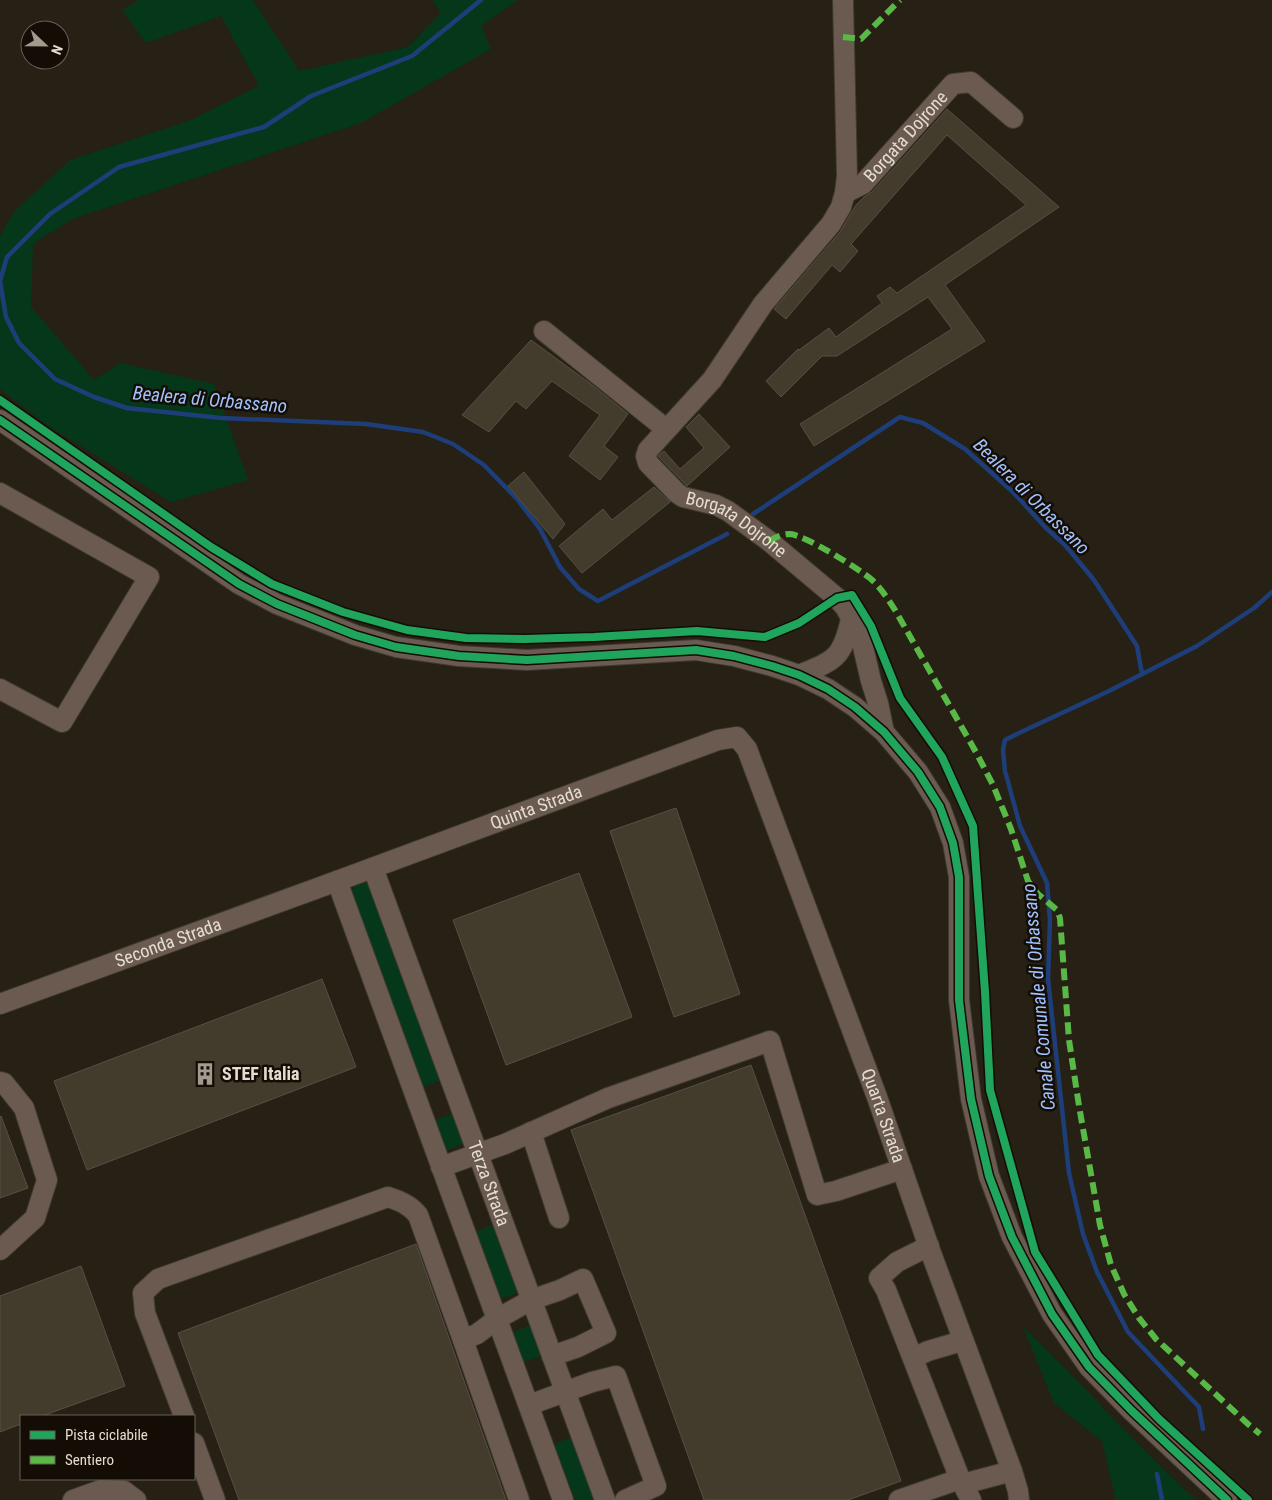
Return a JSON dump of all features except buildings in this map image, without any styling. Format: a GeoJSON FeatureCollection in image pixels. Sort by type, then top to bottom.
{"type":"FeatureCollection","features":[{"type":"Feature","properties":{"kind":"street","name":"Borgata Dojrone"},"geometry":{"type":"LineString","coordinates":[[843,0],[847,176],[841,207],[831,224],[763,304],[712,380],[666,429],[648,450],[646,456],[648,462],[682,497],[728,511],[768,541],[837,598],[852,619],[861,640],[884,732]]}},
{"type":"Feature","properties":{"kind":"street","name":"Borgata Dojrone"},"geometry":{"type":"LineString","coordinates":[[845,193],[863,184],[952,84],[971,82],[1013,118]]}},
{"type":"Feature","properties":{"kind":"street"},"geometry":{"type":"LineString","coordinates":[[544,331],[666,429]]}},
{"type":"Feature","properties":{"kind":"street"},"geometry":{"type":"LineString","coordinates":[[0,420],[240,584],[277,604],[355,635],[396,647],[459,656],[528,660],[696,650],[734,656],[772,666],[828,689],[855,707],[884,732],[923,779],[940,808],[953,843],[959,877],[959,1000],[970,1098],[989,1176],[1012,1237],[1052,1314],[1089,1367],[1132,1411],[1227,1500]]}},
{"type":"Feature","properties":{"kind":"street"},"geometry":{"type":"LineString","coordinates":[[0,493],[149,577],[62,722],[0,689]]}},
{"type":"Feature","properties":{"kind":"street"},"geometry":{"type":"LineString","coordinates":[[799,676],[826,664],[836,657],[847,639],[852,619]]}},
{"type":"Feature","properties":{"kind":"street","name":"Quinta Strada"},"geometry":{"type":"LineString","coordinates":[[337,881],[718,740],[737,737]]}},
{"type":"Feature","properties":{"kind":"street","name":"Quarta Strada"},"geometry":{"type":"LineString","coordinates":[[737,737],[747,748],[878,1097],[962,1340],[1012,1470],[1019,1500]]}},
{"type":"Feature","properties":{"kind":"street","name":"Terza Strada"},"geometry":{"type":"LineString","coordinates":[[373,868],[605,1500]]}},
{"type":"Feature","properties":{"kind":"street"},"geometry":{"type":"LineString","coordinates":[[337,881],[564,1500]]}},
{"type":"Feature","properties":{"kind":"street","name":"Seconda Strada"},"geometry":{"type":"LineString","coordinates":[[0,1004],[337,881]]}},
{"type":"Feature","properties":{"kind":"street"},"geometry":{"type":"LineString","coordinates":[[441,1167],[505,1144],[608,1098],[770,1041],[817,1195],[836,1191],[902,1169]]}},
{"type":"Feature","properties":{"kind":"street"},"geometry":{"type":"LineString","coordinates":[[0,1082],[4,1083],[24,1108],[47,1180],[35,1218],[0,1250]]}},
{"type":"Feature","properties":{"kind":"street"},"geometry":{"type":"LineString","coordinates":[[531,1132],[559,1218]]}},
{"type":"Feature","properties":{"kind":"street"},"geometry":{"type":"LineString","coordinates":[[184,1415],[144,1313],[143,1294],[158,1279],[388,1197],[399,1200],[413,1208],[418,1215],[519,1500]]}},
{"type":"Feature","properties":{"kind":"street"},"geometry":{"type":"LineString","coordinates":[[929,1246],[897,1262],[880,1278],[965,1487]]}},
{"type":"Feature","properties":{"kind":"street"},"geometry":{"type":"LineString","coordinates":[[463,1340],[477,1334],[497,1319],[532,1300],[584,1279],[606,1333],[578,1347],[552,1356]]}},
{"type":"Feature","properties":{"kind":"street"},"geometry":{"type":"LineString","coordinates":[[913,1358],[962,1340]]}},
{"type":"Feature","properties":{"kind":"street"},"geometry":{"type":"LineString","coordinates":[[529,1405],[592,1382],[616,1376],[656,1486],[625,1500]]}},
{"type":"Feature","properties":{"kind":"street"},"geometry":{"type":"LineString","coordinates":[[195,1446],[215,1500]]}},
{"type":"Feature","properties":{"kind":"street"},"geometry":{"type":"LineString","coordinates":[[899,1500],[965,1487],[1012,1470]]}},
{"type":"Feature","properties":{"kind":"street"},"geometry":{"type":"LineString","coordinates":[[73,1500],[101,1490],[124,1491],[136,1500]]}},
{"type":"Feature","properties":{"kind":"green space"},"geometry":{"type":"Polygon","coordinates":[[[139,0],[253,0],[299,71],[408,47],[441,13],[432,0],[518,0],[481,26],[491,49],[361,123],[72,219],[33,244],[31,307],[94,380],[120,363],[214,384],[248,480],[171,502],[50,427],[0,389],[0,236],[14,212],[70,160],[189,121],[259,86],[221,16],[146,43],[122,10],[139,0]]]}},
{"type":"Feature","properties":{"kind":"green space"},"geometry":{"type":"Polygon","coordinates":[[[363,882],[370,885],[442,1080],[423,1087],[351,892],[354,886],[363,882]]]}},
{"type":"Feature","properties":{"kind":"green space"},"geometry":{"type":"Polygon","coordinates":[[[454,1113],[465,1143],[446,1151],[435,1120],[454,1113]]]}},
{"type":"Feature","properties":{"kind":"green space"},"geometry":{"type":"Polygon","coordinates":[[[495,1224],[520,1292],[500,1299],[476,1231],[495,1224]]]}},
{"type":"Feature","properties":{"kind":"green space"},"geometry":{"type":"Polygon","coordinates":[[[532,1325],[542,1356],[523,1362],[513,1332],[532,1325]]]}},
{"type":"Feature","properties":{"kind":"green space"},"geometry":{"type":"Polygon","coordinates":[[[1023,1327],[1196,1500],[1114,1500],[1115,1496],[1102,1441],[1054,1403],[1023,1327]]]}},
{"type":"Feature","properties":{"kind":"green space"},"geometry":{"type":"Polygon","coordinates":[[[573,1437],[596,1500],[575,1500],[554,1444],[573,1437]]]}},
{"type":"Feature","properties":{"kind":"waterway","name":"Bealera di Orbassano"},"geometry":{"type":"LineString","coordinates":[[481,0],[412,56],[311,96],[264,127],[119,167],[50,214],[7,257],[0,281],[6,317],[19,343],[55,379],[94,397],[127,408],[221,418],[366,424],[423,432],[453,444],[484,465],[517,499],[540,529],[560,567],[579,589],[598,601],[727,534]]}},
{"type":"Feature","properties":{"kind":"waterway","name":"Bealera di Orbassano"},"geometry":{"type":"LineString","coordinates":[[753,514],[900,417],[923,423],[965,449],[1013,492],[1046,528],[1065,545],[1094,580],[1137,646],[1142,674]]}},
{"type":"Feature","properties":{"kind":"waterway","name":"Canale Comunale di Orbassano"},"geometry":{"type":"LineString","coordinates":[[1203,1429],[1199,1407],[1128,1332],[1097,1272],[1083,1234],[1069,1173],[1048,979],[1050,920],[1047,883],[1020,826],[1005,771],[1003,750],[1005,740],[1109,691],[1197,646],[1254,608],[1272,592]]}},
{"type":"Feature","properties":{"kind":"waterway","name":"Canale Comunale di Orbassano"},"geometry":{"type":"LineString","coordinates":[[1157,1474],[1162,1500]]}},
{"type":"Feature","properties":{"kind":"marked path"},"geometry":{"type":"LineString","coordinates":[[843,37],[861,39],[900,0]]}},
{"type":"Feature","properties":{"kind":"marked path"},"geometry":{"type":"LineString","coordinates":[[769,541],[784,535],[797,536],[832,553],[875,582],[895,610],[977,754],[993,785],[1011,829],[1028,881],[1038,894],[1057,910],[1060,918],[1069,1040],[1100,1225],[1111,1265],[1124,1294],[1139,1318],[1156,1339],[1260,1434]]}},
{"type":"Feature","properties":{"kind":"cycle path"},"geometry":{"type":"LineString","coordinates":[[0,400],[211,547],[272,584],[343,612],[407,630],[466,638],[594,637],[697,631],[765,637],[799,623],[837,598],[852,595],[871,626],[900,698],[942,757],[973,826],[990,1090],[1035,1252],[1098,1355],[1159,1419],[1248,1500]]}},
{"type":"Feature","properties":{"kind":"cycle path"},"geometry":{"type":"LineString","coordinates":[[0,420],[239,584],[277,604],[355,635],[396,647],[459,656],[527,660],[696,650],[734,656],[799,675],[828,689],[855,707],[884,732],[918,772],[940,807],[953,843],[959,877],[959,1000],[971,1099],[989,1176],[1012,1237],[1052,1314],[1089,1367],[1132,1411],[1227,1500]]}},
{"type":"Feature","properties":{"kind":"place","name":"STEF Italia"},"geometry":{"type":"Point","coordinates":[205,1074]}}]}
